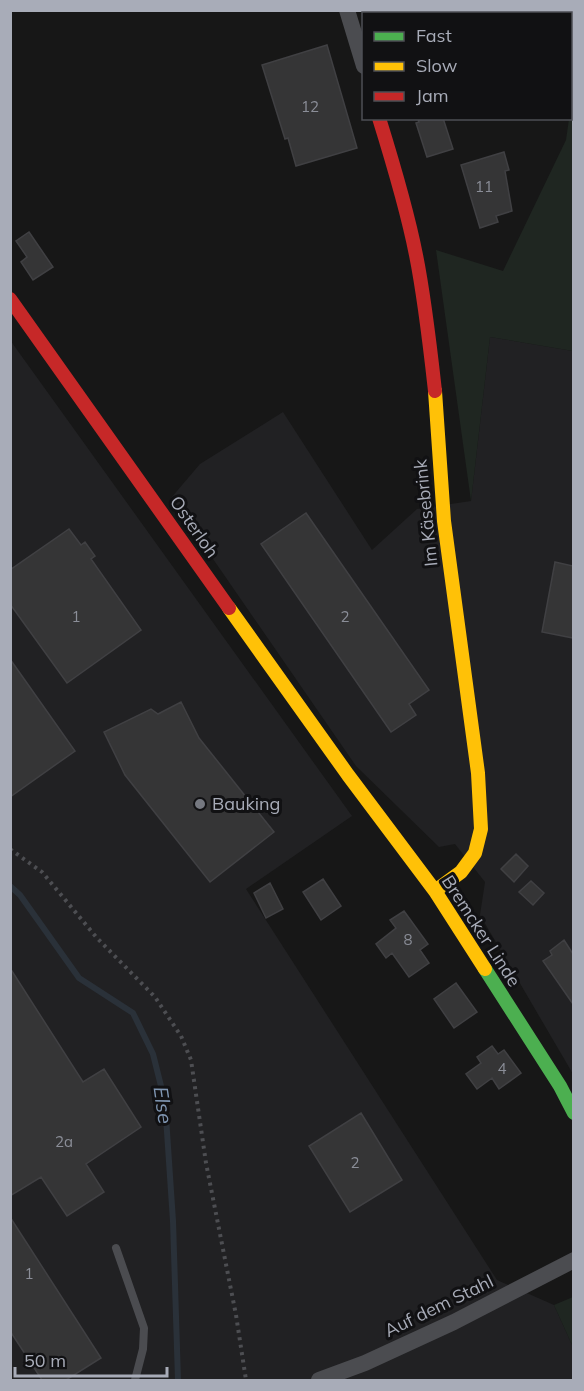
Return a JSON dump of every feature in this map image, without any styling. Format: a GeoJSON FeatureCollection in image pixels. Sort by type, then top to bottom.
{"type":"FeatureCollection","features":[{"type":"Feature","properties":{"kind":"main road","name":"Im Käsebrink"},"geometry":{"type":"LineString","coordinates":[[380,120],[416,254],[427,321],[435,392],[444,521],[478,773],[481,829],[475,852],[461,872],[435,891]]}},
{"type":"Feature","properties":{"kind":"main road","name":"Osterloh"},"geometry":{"type":"LineString","coordinates":[[11,302],[348,775]]}},
{"type":"Feature","properties":{"kind":"main road","name":"Bremcker Linde"},"geometry":{"type":"LineString","coordinates":[[348,775],[435,891],[560,1086],[573,1113]]}},
{"type":"Feature","properties":{"kind":"street"},"geometry":{"type":"LineString","coordinates":[[347,10],[362,62]]}},
{"type":"Feature","properties":{"kind":"street","name":"Auf dem Stahl"},"geometry":{"type":"LineString","coordinates":[[320,1380],[365,1364],[454,1322],[573,1260]]}},
{"type":"Feature","properties":{"kind":"lane"},"geometry":{"type":"LineString","coordinates":[[116,1248],[144,1328],[145,1337],[135,1380]]}},
{"type":"Feature","properties":{"kind":"path"},"geometry":{"type":"LineString","coordinates":[[10,849],[42,872],[97,938],[155,997],[181,1036],[191,1060],[206,1163],[236,1315],[246,1380]]}},
{"type":"Feature","properties":{"kind":"shaded area"},"geometry":{"type":"Polygon","coordinates":[[[573,82],[573,351],[490,337],[471,501],[436,250],[503,271],[566,140],[569,120],[572,120],[573,82]]]}},
{"type":"Feature","properties":{"kind":"shaded area"},"geometry":{"type":"Polygon","coordinates":[[[490,337],[573,351],[573,1074],[480,915],[485,882],[455,844],[439,847],[356,766],[171,498],[200,464],[283,412],[372,550],[417,509],[471,501],[490,337]]]}},
{"type":"Feature","properties":{"kind":"shaded area"},"geometry":{"type":"Polygon","coordinates":[[[10,340],[352,816],[246,889],[497,1280],[554,1305],[573,1347],[573,1380],[11,1380],[10,340]]]}},
{"type":"Feature","properties":{"kind":"shaded area"},"geometry":{"type":"Polygon","coordinates":[[[573,1297],[573,1347],[554,1305],[573,1297]]]}},
{"type":"Feature","properties":{"kind":"building"},"geometry":{"type":"Polygon","coordinates":[[[327,45],[357,148],[296,166],[288,138],[285,139],[262,65],[327,45]]]}},
{"type":"Feature","properties":{"kind":"building"},"geometry":{"type":"Polygon","coordinates":[[[418,120],[444,120],[453,149],[427,157],[416,123],[418,120]]]}},
{"type":"Feature","properties":{"kind":"building"},"geometry":{"type":"Polygon","coordinates":[[[504,152],[509,170],[505,171],[512,211],[496,216],[498,222],[480,228],[461,165],[504,152]]]}},
{"type":"Feature","properties":{"kind":"building"},"geometry":{"type":"Polygon","coordinates":[[[29,232],[53,267],[33,280],[21,262],[27,257],[16,241],[29,232]]]}},
{"type":"Feature","properties":{"kind":"building"},"geometry":{"type":"Polygon","coordinates":[[[306,513],[429,690],[409,704],[416,715],[391,732],[261,544],[306,513]]]}},
{"type":"Feature","properties":{"kind":"building"},"geometry":{"type":"Polygon","coordinates":[[[69,529],[81,545],[85,542],[95,556],[91,559],[141,630],[67,683],[10,604],[10,570],[69,529]]]}},
{"type":"Feature","properties":{"kind":"building"},"geometry":{"type":"Polygon","coordinates":[[[555,562],[573,566],[573,638],[542,632],[555,562]]]}},
{"type":"Feature","properties":{"kind":"building"},"geometry":{"type":"Polygon","coordinates":[[[10,659],[75,751],[10,797],[10,659]]]}},
{"type":"Feature","properties":{"kind":"building","name":"Bauking"},"geometry":{"type":"Polygon","coordinates":[[[181,702],[199,738],[274,832],[210,882],[125,775],[104,732],[151,709],[158,714],[181,702]]]}},
{"type":"Feature","properties":{"kind":"building"},"geometry":{"type":"Polygon","coordinates":[[[516,854],[528,866],[514,882],[501,869],[516,854]]]}},
{"type":"Feature","properties":{"kind":"building"},"geometry":{"type":"Polygon","coordinates":[[[323,879],[341,906],[321,920],[303,892],[323,879]]]}},
{"type":"Feature","properties":{"kind":"building"},"geometry":{"type":"Polygon","coordinates":[[[531,881],[544,893],[533,905],[519,892],[531,881]]]}},
{"type":"Feature","properties":{"kind":"building"},"geometry":{"type":"Polygon","coordinates":[[[270,883],[283,909],[266,918],[254,893],[270,883]]]}},
{"type":"Feature","properties":{"kind":"building"},"geometry":{"type":"Polygon","coordinates":[[[404,911],[428,944],[420,950],[429,963],[409,977],[392,953],[386,958],[376,944],[396,928],[390,920],[404,911]]]}},
{"type":"Feature","properties":{"kind":"building"},"geometry":{"type":"Polygon","coordinates":[[[564,940],[573,954],[573,1004],[543,961],[552,955],[550,951],[564,940]]]}},
{"type":"Feature","properties":{"kind":"building"},"geometry":{"type":"Polygon","coordinates":[[[10,968],[83,1082],[104,1069],[141,1127],[86,1164],[104,1192],[67,1216],[41,1177],[10,1196],[10,968]]]}},
{"type":"Feature","properties":{"kind":"building"},"geometry":{"type":"Polygon","coordinates":[[[456,983],[477,1012],[454,1028],[434,999],[456,983]]]}},
{"type":"Feature","properties":{"kind":"building"},"geometry":{"type":"Polygon","coordinates":[[[492,1046],[498,1054],[504,1050],[521,1073],[499,1089],[492,1078],[477,1089],[466,1074],[481,1063],[477,1057],[492,1046]]]}},
{"type":"Feature","properties":{"kind":"building"},"geometry":{"type":"Polygon","coordinates":[[[361,1113],[402,1180],[350,1212],[309,1146],[361,1113]]]}},
{"type":"Feature","properties":{"kind":"building"},"geometry":{"type":"Polygon","coordinates":[[[10,1217],[101,1358],[66,1380],[42,1380],[10,1331],[10,1217]]]}},
{"type":"Feature","properties":{"kind":"waterway","name":"Else"},"geometry":{"type":"LineString","coordinates":[[10,886],[20,895],[79,978],[133,1013],[153,1054],[165,1102],[173,1221],[178,1380]]}},
{"type":"Feature","properties":{"kind":"traffic: fast"},"geometry":{"type":"LineString","coordinates":[[485,969],[560,1086],[574,1113]]}},
{"type":"Feature","properties":{"kind":"traffic: slow"},"geometry":{"type":"LineString","coordinates":[[435,391],[444,521],[478,773],[481,829],[475,853],[461,872],[435,891]]}},
{"type":"Feature","properties":{"kind":"traffic: slow"},"geometry":{"type":"LineString","coordinates":[[229,608],[348,775],[435,891],[485,969]]}},
{"type":"Feature","properties":{"kind":"traffic: jam"},"geometry":{"type":"LineString","coordinates":[[380,120],[404,203],[416,255],[425,306],[435,391]]}},
{"type":"Feature","properties":{"kind":"traffic: jam"},"geometry":{"type":"LineString","coordinates":[[10,299],[229,608]]}},
{"type":"Feature","properties":{"kind":"place","name":"Bauking"},"geometry":{"type":"Point","coordinates":[200,804]}}]}
